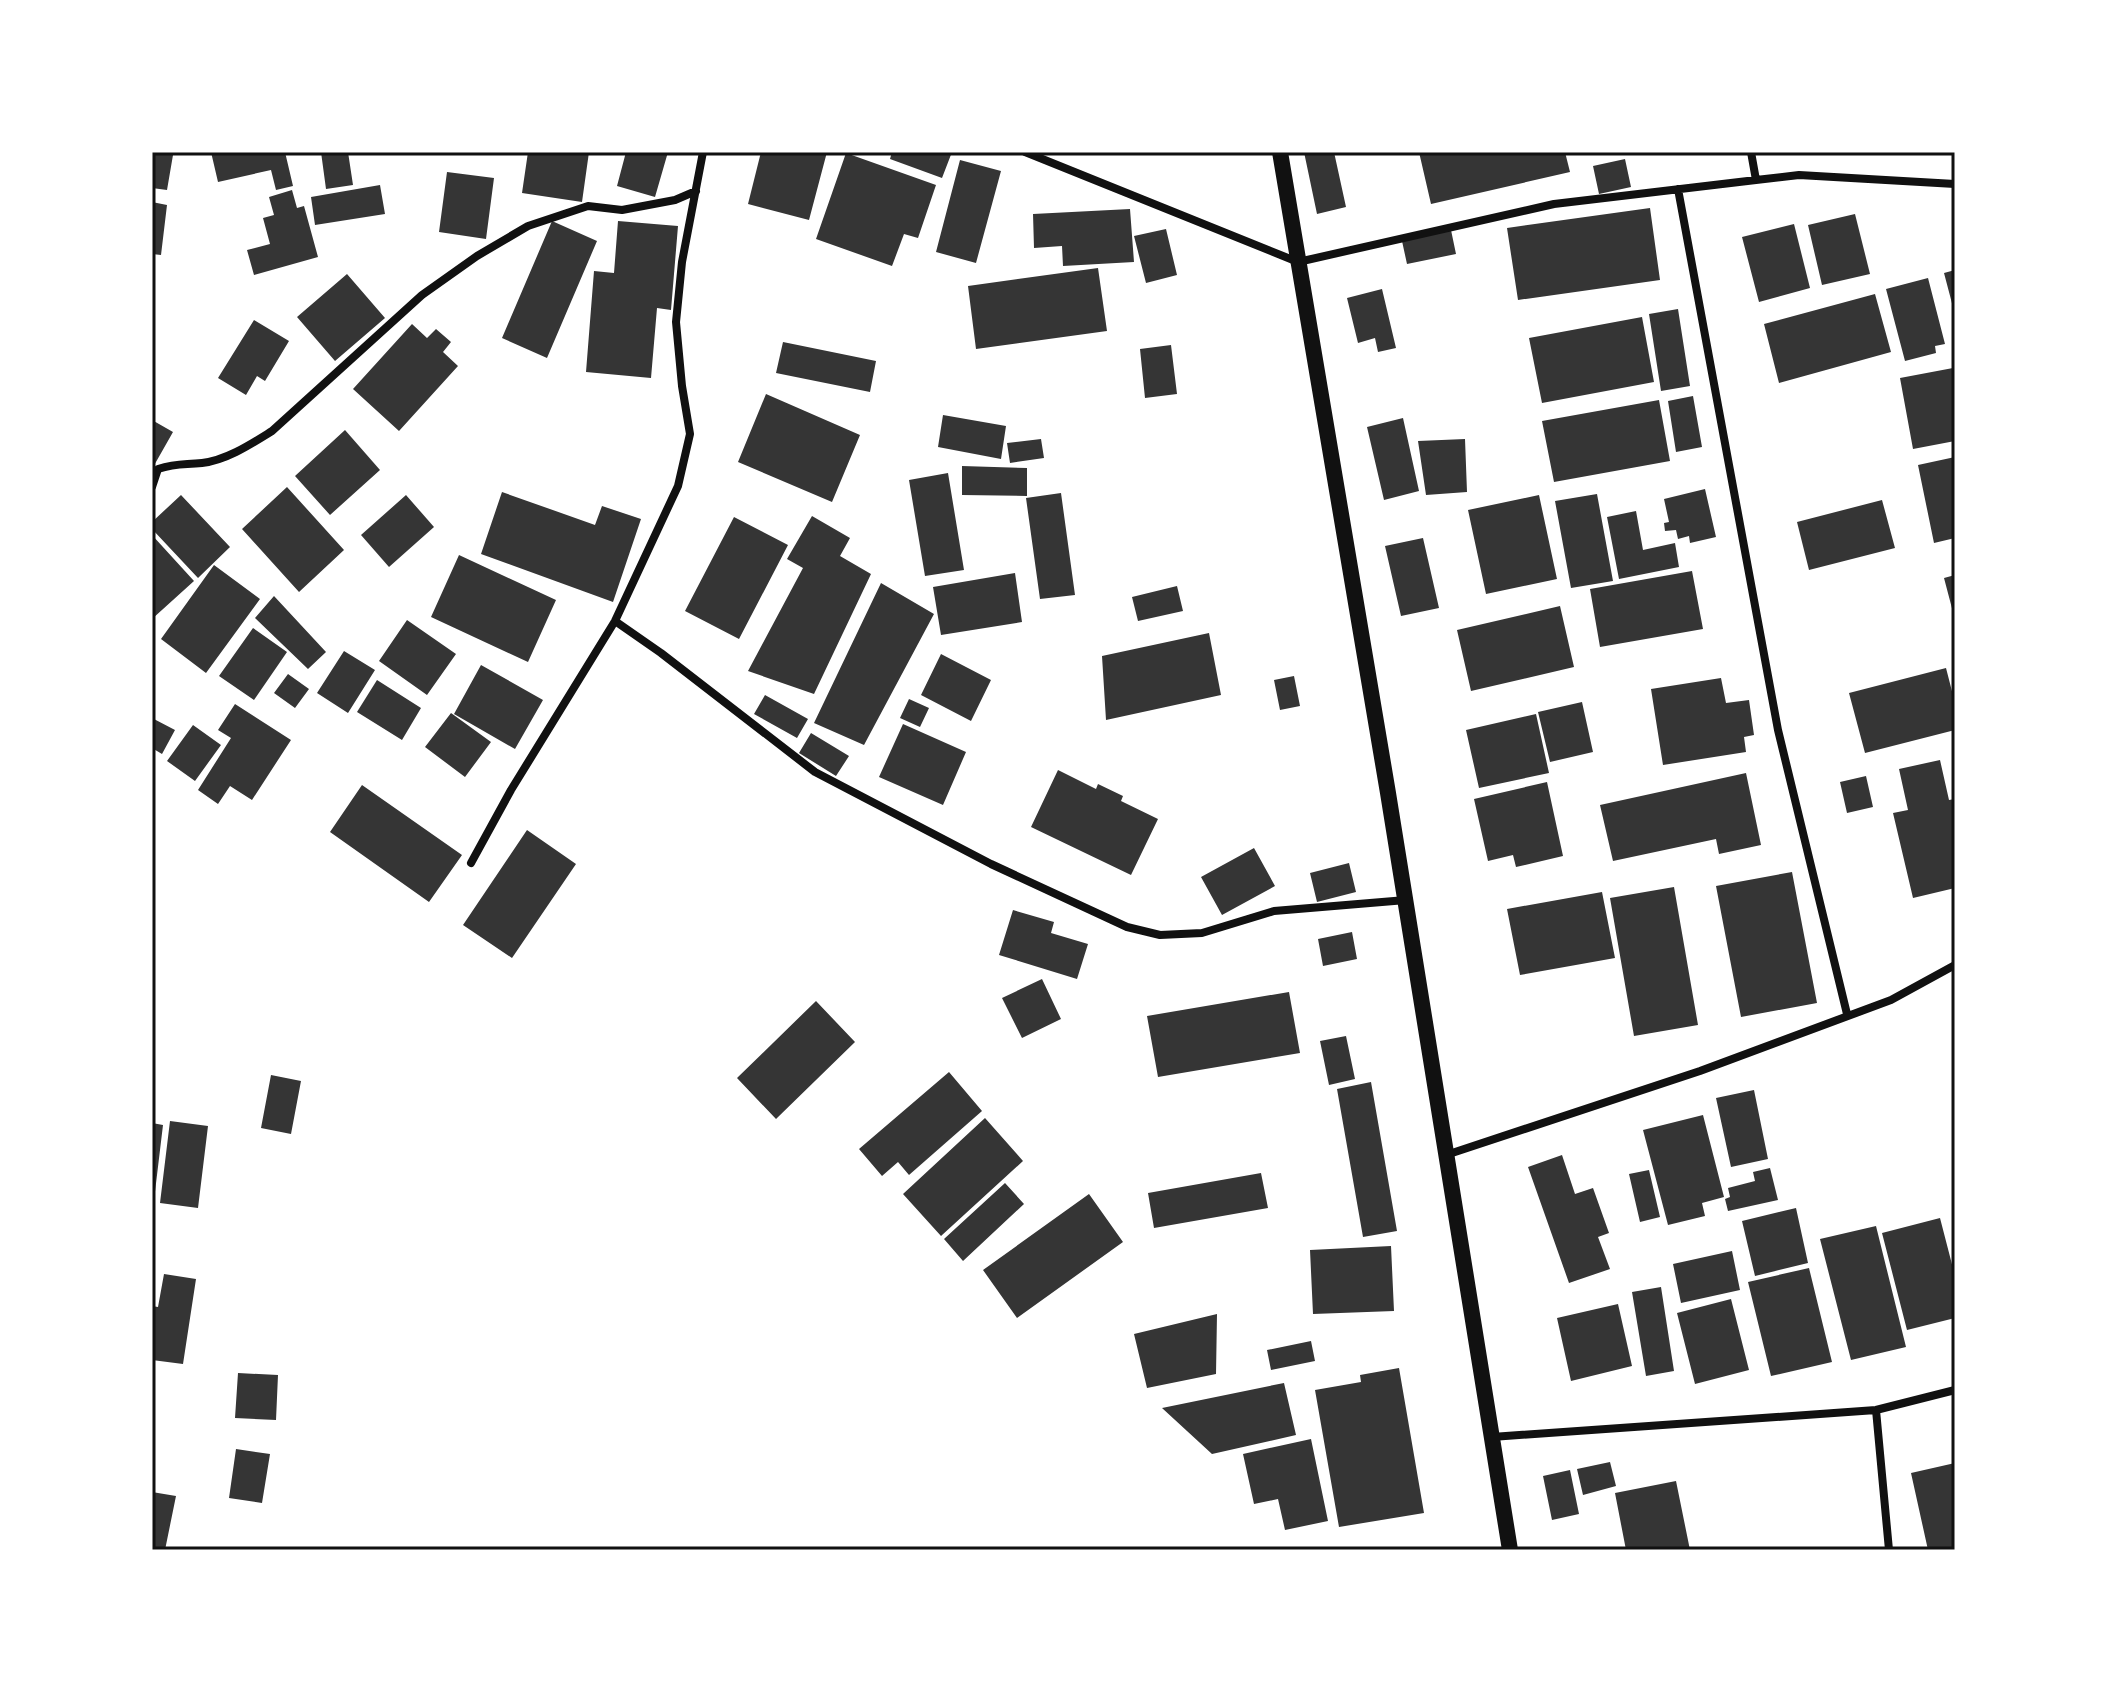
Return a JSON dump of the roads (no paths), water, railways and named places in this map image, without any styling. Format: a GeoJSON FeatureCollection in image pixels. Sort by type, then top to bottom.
{"type":"FeatureCollection","features":[{"type":"Feature","properties":{"kind":"main road"},"geometry":{"type":"LineString","coordinates":[[1280,152],[1406,900],[1510,1550]]}},
{"type":"Feature","properties":{"kind":"street"},"geometry":{"type":"LineString","coordinates":[[471,863],[511,790],[615,621],[678,486],[690,434],[676,322],[682,262],[703,152]]}},
{"type":"Feature","properties":{"kind":"street"},"geometry":{"type":"LineString","coordinates":[[1025,152],[1298,262],[1554,204],[1678,189],[1799,175],[1955,184]]}},
{"type":"Feature","properties":{"kind":"street"},"geometry":{"type":"LineString","coordinates":[[1751,152],[1756,180]]}},
{"type":"Feature","properties":{"kind":"street"},"geometry":{"type":"LineString","coordinates":[[1678,189],[1778,730],[1847,1014]]}},
{"type":"Feature","properties":{"kind":"street"},"geometry":{"type":"LineString","coordinates":[[152,487],[158,469],[179,462],[203,463],[244,449],[272,431],[422,295],[477,256],[528,226],[588,206],[622,210],[675,200],[696,191]]}},
{"type":"Feature","properties":{"kind":"street"},"geometry":{"type":"LineString","coordinates":[[615,621],[815,772],[991,864],[1127,927],[1160,935],[1202,933],[1274,911],[1406,900]]}},
{"type":"Feature","properties":{"kind":"street"},"geometry":{"type":"LineString","coordinates":[[1446,1155],[1700,1071],[1891,1000],[1955,965]]}},
{"type":"Feature","properties":{"kind":"street"},"geometry":{"type":"LineString","coordinates":[[1492,1437],[1876,1410],[1955,1390]]}},
{"type":"Feature","properties":{"kind":"street"},"geometry":{"type":"LineString","coordinates":[[1876,1410],[1889,1550]]}}]}
